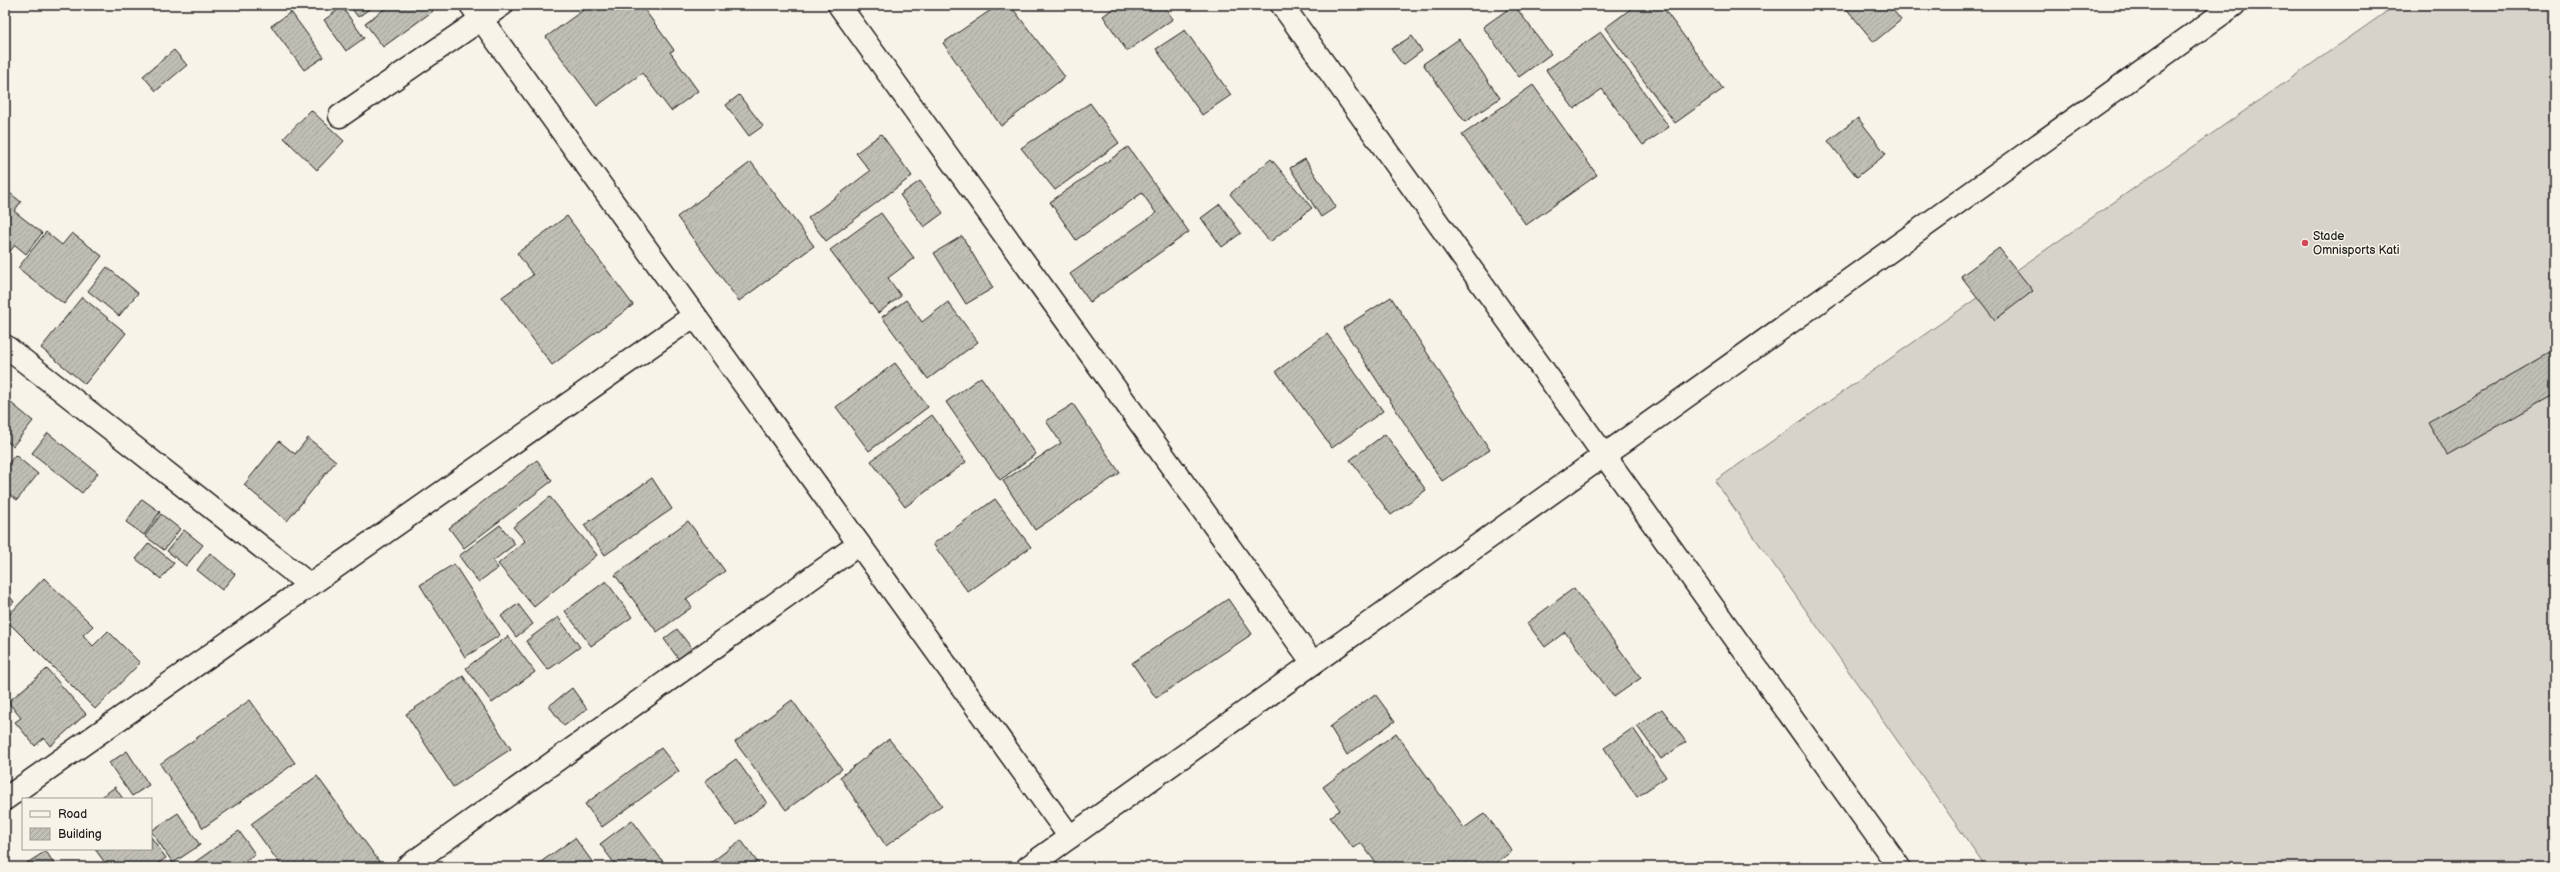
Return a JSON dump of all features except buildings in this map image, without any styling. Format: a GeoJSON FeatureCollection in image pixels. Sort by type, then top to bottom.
{"type":"FeatureCollection","features":[{"type":"Feature","properties":{"kind":"street"},"geometry":{"type":"LineString","coordinates":[[340,116],[476,12],[502,5]]}},
{"type":"Feature","properties":{"kind":"street"},"geometry":{"type":"LineString","coordinates":[[839,5],[1313,663]]}},
{"type":"Feature","properties":{"kind":"street"},"geometry":{"type":"LineString","coordinates":[[1282,5],[1899,867]]}},
{"type":"Feature","properties":{"kind":"street"},"geometry":{"type":"LineString","coordinates":[[1028,867],[2234,5]]}},
{"type":"Feature","properties":{"kind":"street"},"geometry":{"type":"LineString","coordinates":[[476,12],[1070,837]]}},
{"type":"Feature","properties":{"kind":"street"},"geometry":{"type":"LineString","coordinates":[[5,799],[695,315]]}},
{"type":"Feature","properties":{"kind":"street"},"geometry":{"type":"LineString","coordinates":[[5,346],[310,585]]}},
{"type":"Feature","properties":{"kind":"street"},"geometry":{"type":"LineString","coordinates":[[407,867],[859,544]]}},
{"type":"Feature","properties":{"kind":"shaded area","name":"Stade Omnisports Kati"},"geometry":{"type":"Polygon","coordinates":[[[2396,5],[2555,5],[2555,867],[1986,867],[1715,481],[2396,5]]]}},
{"type":"Feature","properties":{"kind":"place","name":"Stade Omnisports Kati"},"geometry":{"type":"Point","coordinates":[2305,243]}}]}
